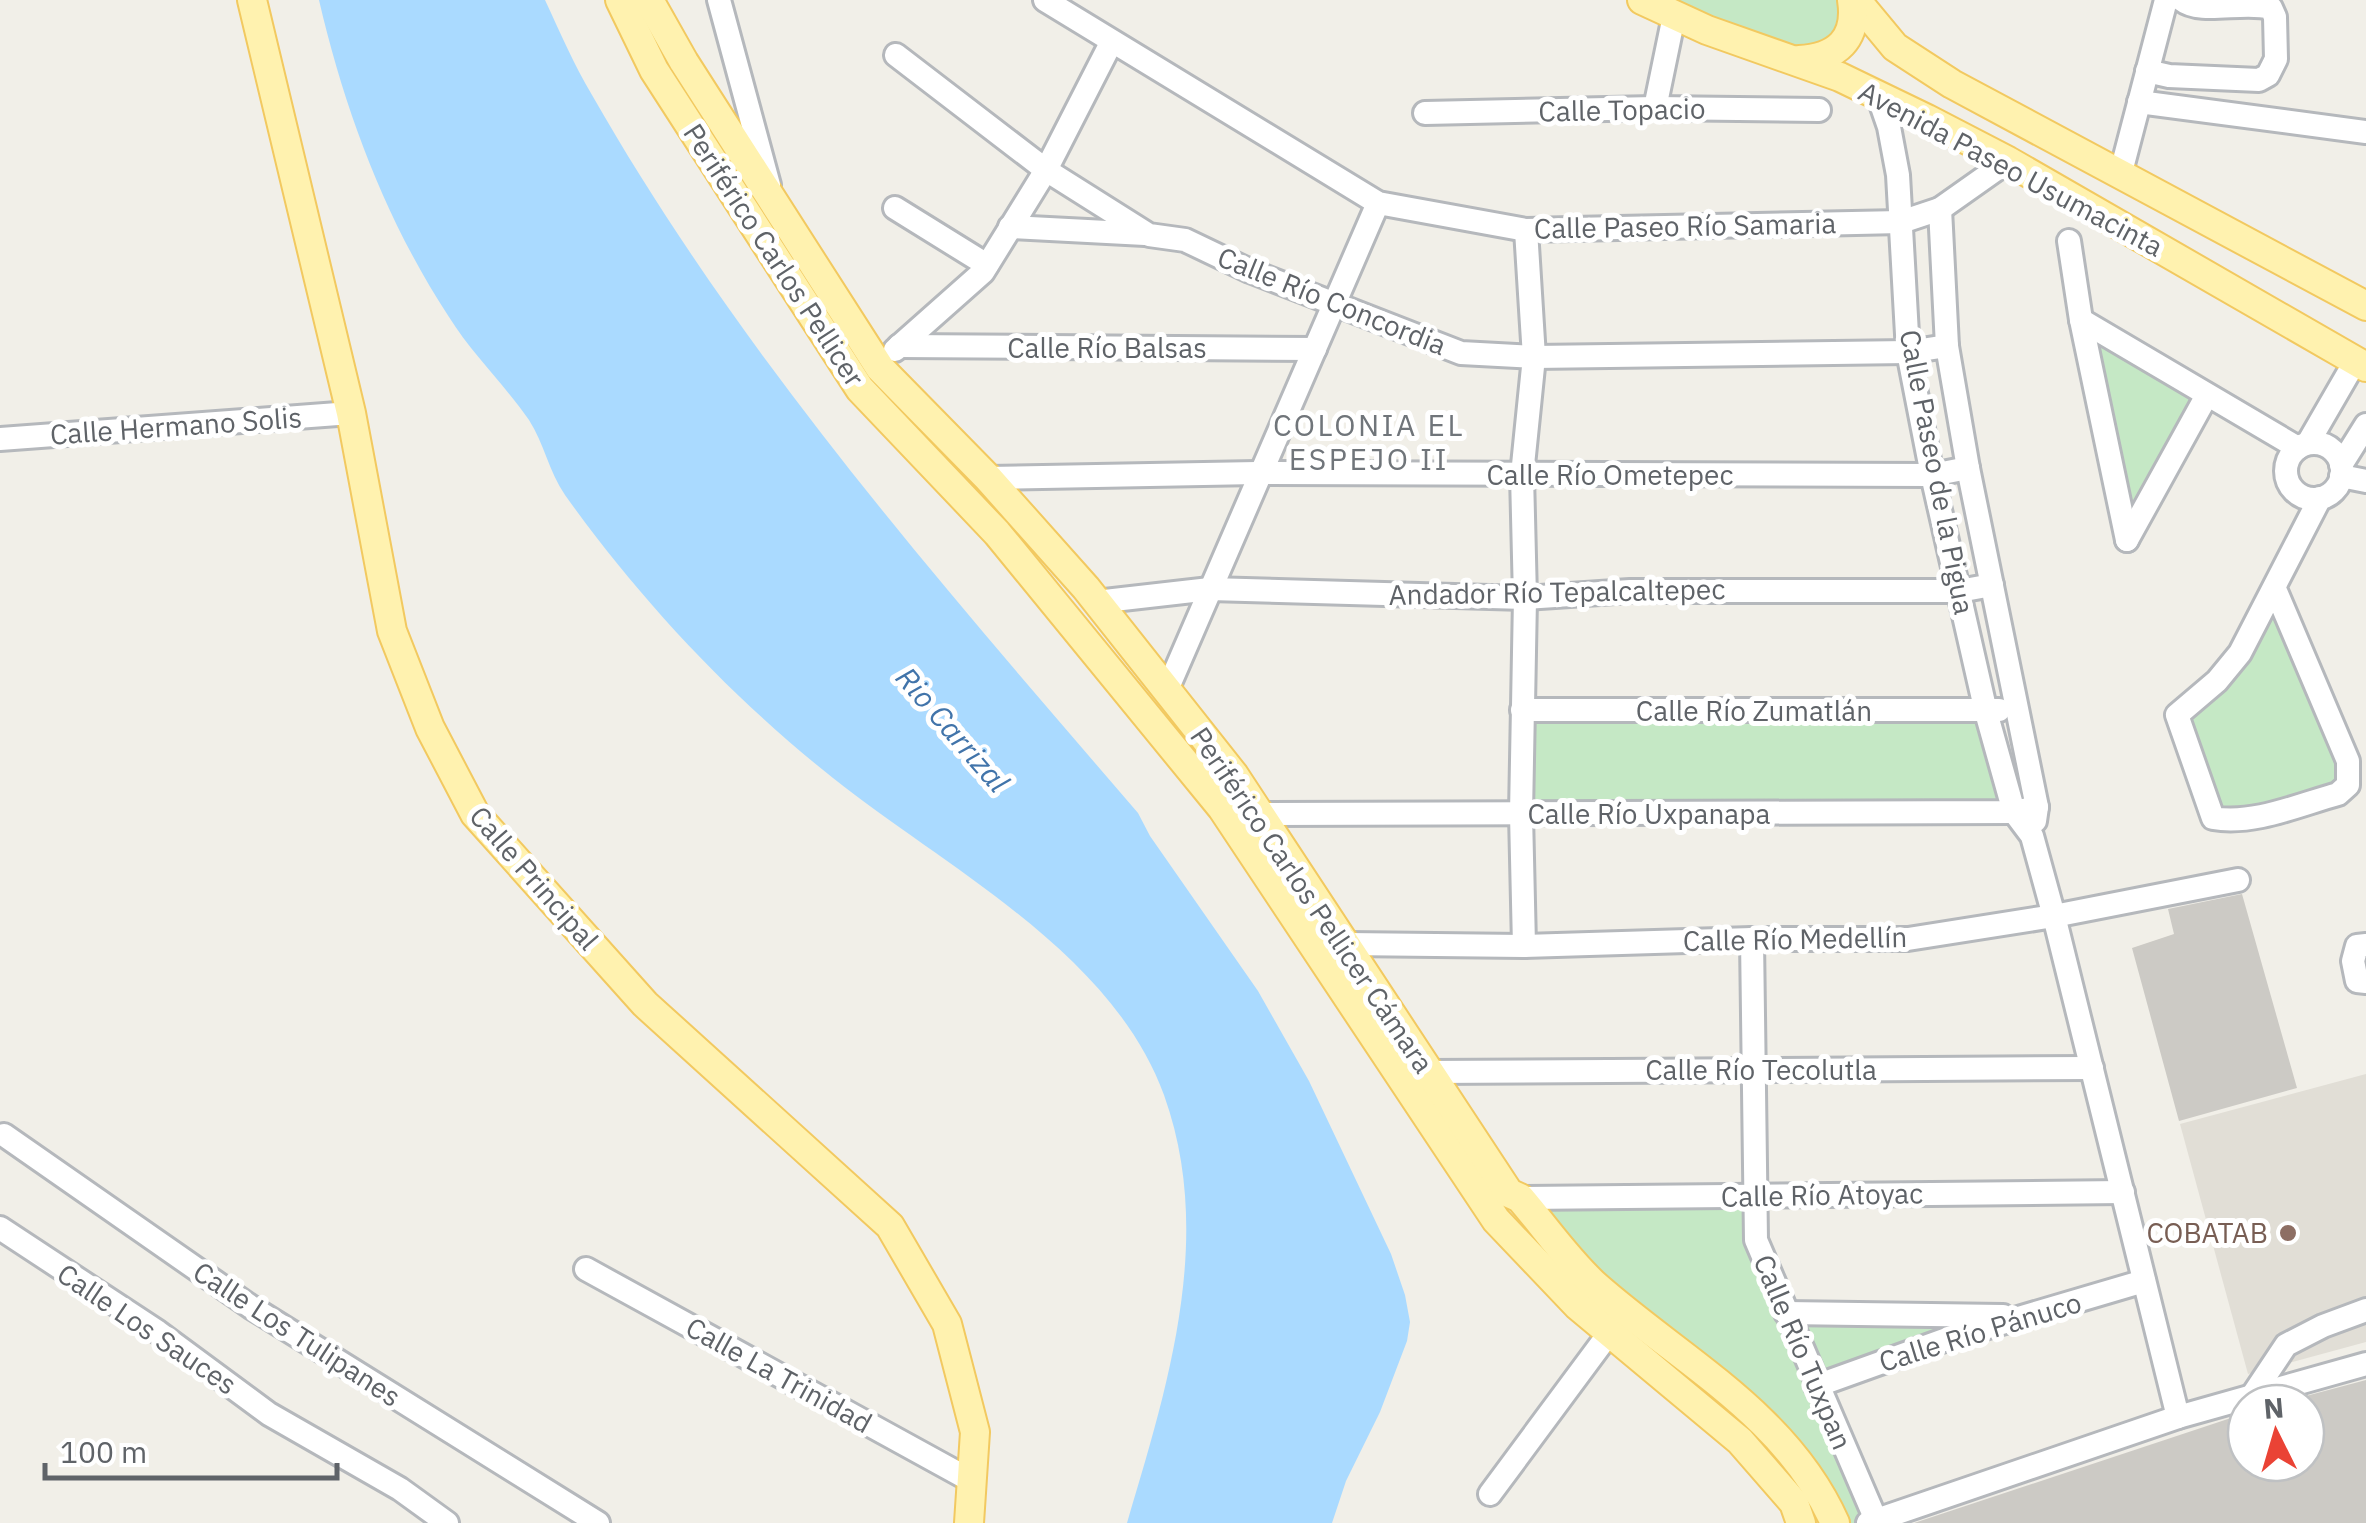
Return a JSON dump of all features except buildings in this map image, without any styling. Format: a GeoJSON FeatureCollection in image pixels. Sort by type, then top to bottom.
{"type":"FeatureCollection","features":[{"type":"Feature","properties":{"kind":"main road","name":"Calle Principal"},"geometry":{"type":"LineString","coordinates":[[252,0],[351,413],[392,631],[430,728],[474,814],[645,1004],[890,1226],[947,1324],[974,1432],[970,1523]]}},
{"type":"Feature","properties":{"kind":"main road","name":"Avenida Paseo Usumacinta"},"geometry":{"type":"LineString","coordinates":[[1642,0],[1674,16],[1840,77],[2008,161],[2361,364]]}},
{"type":"Feature","properties":{"kind":"main road","name":"Avenida Paseo Usumacinta"},"geometry":{"type":"LineString","coordinates":[[1854,0],[1888,41],[1968,93],[2366,306]]}},
{"type":"Feature","properties":{"kind":"main road"},"geometry":{"type":"LineString","coordinates":[[1798,60],[1825,56],[1846,42],[1853,22],[1854,0]]}},
{"type":"Feature","properties":{"kind":"main road","name":"Periférico Carlos Pellicer Cámara"},"geometry":{"type":"LineString","coordinates":[[631,1],[684,62],[880,368],[988,478],[1096,602],[1260,814],[1509,1193],[1520,1198],[1593,1284],[1763,1418],[1820,1490],[1834,1523]]}},
{"type":"Feature","properties":{"kind":"main road","name":"Periférico Carlos Pellicer"},"geometry":{"type":"LineString","coordinates":[[631,1],[654,70],[860,389],[998,533]]}},
{"type":"Feature","properties":{"kind":"main road","name":"Periférico Carlos Pellicer Cámara"},"geometry":{"type":"LineString","coordinates":[[998,533],[1222,808],[1496,1220],[1578,1306],[1740,1442],[1794,1503],[1801,1523]]}},
{"type":"Feature","properties":{"kind":"street"},"geometry":{"type":"LineString","coordinates":[[719,0],[775,206]]}},
{"type":"Feature","properties":{"kind":"street","name":"Calle Paseo Río Samaria"},"geometry":{"type":"LineString","coordinates":[[1046,0],[1378,203],[1526,230],[1901,222],[1940,209],[2008,161]]}},
{"type":"Feature","properties":{"kind":"street"},"geometry":{"type":"LineString","coordinates":[[2120,172],[2166,0]]}},
{"type":"Feature","properties":{"kind":"street"},"geometry":{"type":"LineString","coordinates":[[2147,71],[2246,82],[2268,75],[2274,65],[2275,17],[2271,8],[2255,4],[2193,7],[2182,0]]}},
{"type":"Feature","properties":{"kind":"street"},"geometry":{"type":"LineString","coordinates":[[1656,108],[1674,16]]}},
{"type":"Feature","properties":{"kind":"street"},"geometry":{"type":"LineString","coordinates":[[880,368],[987,265],[1046,170],[1111,43]]}},
{"type":"Feature","properties":{"kind":"street","name":"Calle Río Concordia"},"geometry":{"type":"LineString","coordinates":[[896,55],[1046,170],[1149,234],[1185,240],[1250,271],[1461,354],[1534,357],[1908,352],[1947,346]]}},
{"type":"Feature","properties":{"kind":"street","name":"Calle Paseo de la Pigua"},"geometry":{"type":"LineString","coordinates":[[1879,98],[1889,126],[1898,175],[1908,352],[1932,476],[1986,712],[2026,810]]}},
{"type":"Feature","properties":{"kind":"street"},"geometry":{"type":"LineString","coordinates":[[2139,102],[2366,132]]}},
{"type":"Feature","properties":{"kind":"street","name":"Calle Topacio"},"geometry":{"type":"LineString","coordinates":[[1425,113],[1656,108],[1820,110]]}},
{"type":"Feature","properties":{"kind":"street"},"geometry":{"type":"LineString","coordinates":[[1167,690],[1257,473],[1316,349],[1378,203]]}},
{"type":"Feature","properties":{"kind":"street"},"geometry":{"type":"LineString","coordinates":[[895,208],[987,265]]}},
{"type":"Feature","properties":{"kind":"street","name":"Calle Paseo de la Pigua"},"geometry":{"type":"LineString","coordinates":[[1940,209],[1947,346],[2018,708],[2026,810],[2178,1417]]}},
{"type":"Feature","properties":{"kind":"street"},"geometry":{"type":"LineString","coordinates":[[1010,227],[1149,234]]}},
{"type":"Feature","properties":{"kind":"street"},"geometry":{"type":"LineString","coordinates":[[1524,946],[1522,476],[1534,357],[1526,230]]}},
{"type":"Feature","properties":{"kind":"street"},"geometry":{"type":"LineString","coordinates":[[2069,241],[2081,320],[2126,540],[2207,395]]}},
{"type":"Feature","properties":{"kind":"street"},"geometry":{"type":"LineString","coordinates":[[2081,320],[2207,395],[2303,446],[2329,448],[2341,470],[2366,481]]}},
{"type":"Feature","properties":{"kind":"street","name":"Calle Río Balsas"},"geometry":{"type":"LineString","coordinates":[[899,346],[1316,349]]}},
{"type":"Feature","properties":{"kind":"street"},"geometry":{"type":"LineString","coordinates":[[2361,364],[2286,466],[2290,486],[2308,498],[2330,494],[2366,424]]}},
{"type":"Feature","properties":{"kind":"street","name":"Calle Hermano Solis"},"geometry":{"type":"LineString","coordinates":[[0,439],[351,413]]}},
{"type":"Feature","properties":{"kind":"street","name":"Calle Río Ometepec"},"geometry":{"type":"LineString","coordinates":[[988,478],[1257,473],[1932,476],[1968,468]]}},
{"type":"Feature","properties":{"kind":"street"},"geometry":{"type":"LineString","coordinates":[[2274,589],[2348,762],[2348,786],[2338,794],[2255,817],[2231,821],[2213,818],[2176,716],[2217,681],[2240,653],[2320,498]]}},
{"type":"Feature","properties":{"kind":"street","name":"Andador Río Tepalcaltepec"},"geometry":{"type":"LineString","coordinates":[[1096,602],[1210,590],[1525,598],[1630,591],[1959,591],[1992,585]]}},
{"type":"Feature","properties":{"kind":"street","name":"Calle Río Zumatlán"},"geometry":{"type":"LineString","coordinates":[[1522,710],[1986,712],[2018,708]]}},
{"type":"Feature","properties":{"kind":"street","name":"Calle Río Uxpanapa"},"geometry":{"type":"LineString","coordinates":[[1260,814],[2026,810]]}},
{"type":"Feature","properties":{"kind":"street","name":"Calle Río Medellín"},"geometry":{"type":"LineString","coordinates":[[1347,944],[1524,946],[1908,939],[2054,916],[2238,880]]}},
{"type":"Feature","properties":{"kind":"street","name":"Calle Río Tuxpan"},"geometry":{"type":"LineString","coordinates":[[1752,939],[1756,1240],[1872,1522]]}},
{"type":"Feature","properties":{"kind":"street"},"geometry":{"type":"LineString","coordinates":[[2366,945],[2357,946],[2352,961],[2357,981],[2366,982]]}},
{"type":"Feature","properties":{"kind":"street","name":"Calle Río Tecolutla"},"geometry":{"type":"LineString","coordinates":[[1429,1072],[2092,1068]]}},
{"type":"Feature","properties":{"kind":"street","name":"Calle Los Tulipanes"},"geometry":{"type":"LineString","coordinates":[[4,1135],[251,1307],[598,1523]]}},
{"type":"Feature","properties":{"kind":"street","name":"Calle Río Atoyac"},"geometry":{"type":"LineString","coordinates":[[1520,1198],[2123,1192]]}},
{"type":"Feature","properties":{"kind":"street","name":"Calle Los Sauces"},"geometry":{"type":"LineString","coordinates":[[0,1228],[158,1332],[269,1414],[400,1489],[447,1523]]}},
{"type":"Feature","properties":{"kind":"street","name":"Calle La Trinidad"},"geometry":{"type":"LineString","coordinates":[[586,1269],[972,1480]]}},
{"type":"Feature","properties":{"kind":"street","name":"Calle Río Pánuco"},"geometry":{"type":"LineString","coordinates":[[1816,1386],[1944,1340],[2144,1281]]}},
{"type":"Feature","properties":{"kind":"street"},"geometry":{"type":"LineString","coordinates":[[2261,1383],[2286,1345],[2366,1310]]}},
{"type":"Feature","properties":{"kind":"street"},"geometry":{"type":"LineString","coordinates":[[1786,1313],[2028,1316]]}},
{"type":"Feature","properties":{"kind":"street"},"geometry":{"type":"LineString","coordinates":[[1490,1494],[1610,1332]]}},
{"type":"Feature","properties":{"kind":"street"},"geometry":{"type":"LineString","coordinates":[[2298,1383],[2366,1364]]}},
{"type":"Feature","properties":{"kind":"street"},"geometry":{"type":"LineString","coordinates":[[1872,1522],[2226,1403]]}},
{"type":"Feature","properties":{"kind":"shaded area","name":"COBATAB"},"geometry":{"type":"Polygon","coordinates":[[[2366,1074],[2366,1342],[2248,1374],[2180,1124],[2366,1074]]]}},
{"type":"Feature","properties":{"kind":"green space"},"geometry":{"type":"Polygon","coordinates":[[[1642,0],[1852,0],[1854,8],[1818,58],[1642,0]]]}},
{"type":"Feature","properties":{"kind":"green space"},"geometry":{"type":"Polygon","coordinates":[[[2081,320],[2207,395],[2127,540],[2081,320]]]}},
{"type":"Feature","properties":{"kind":"green space"},"geometry":{"type":"Polygon","coordinates":[[[2275,589],[2348,785],[2213,818],[2177,715],[2217,681],[2275,589]]]}},
{"type":"Feature","properties":{"kind":"green space"},"geometry":{"type":"Polygon","coordinates":[[[1522,710],[1986,712],[2014,812],[1521,814],[1522,710]]]}},
{"type":"Feature","properties":{"kind":"green space"},"geometry":{"type":"Polygon","coordinates":[[[1756,1195],[1786,1313],[2028,1317],[1817,1386],[1868,1523],[1835,1523],[1820,1490],[1593,1284],[1521,1198],[1756,1195]]]}},
{"type":"Feature","properties":{"kind":"water","name":"Rio Carrizal"},"geometry":{"type":"Polygon","coordinates":[[[319,0],[545,0],[592,95],[650,192],[779,378],[919,555],[1138,813],[1258,991],[1309,1081],[1391,1254],[1410,1322],[1407,1341],[1380,1412],[1346,1481],[1332,1523],[1127,1523],[1170,1364],[1186,1256],[1186,1202],[1179,1148],[1164,1095],[1139,1044],[1106,998],[1021,917],[833,778],[759,715],[656,610],[594,534],[559,486],[529,420],[458,331],[406,243],[355,124],[319,0]]]}},
{"type":"Feature","properties":{"kind":"place","name":"COBATAB"},"geometry":{"type":"Point","coordinates":[2288,1233]}},
{"type":"Feature","properties":{"kind":"district","name":"COLONIA EL ESPEJO II"},"geometry":{"type":"Point","coordinates":[1369,443]}}]}
